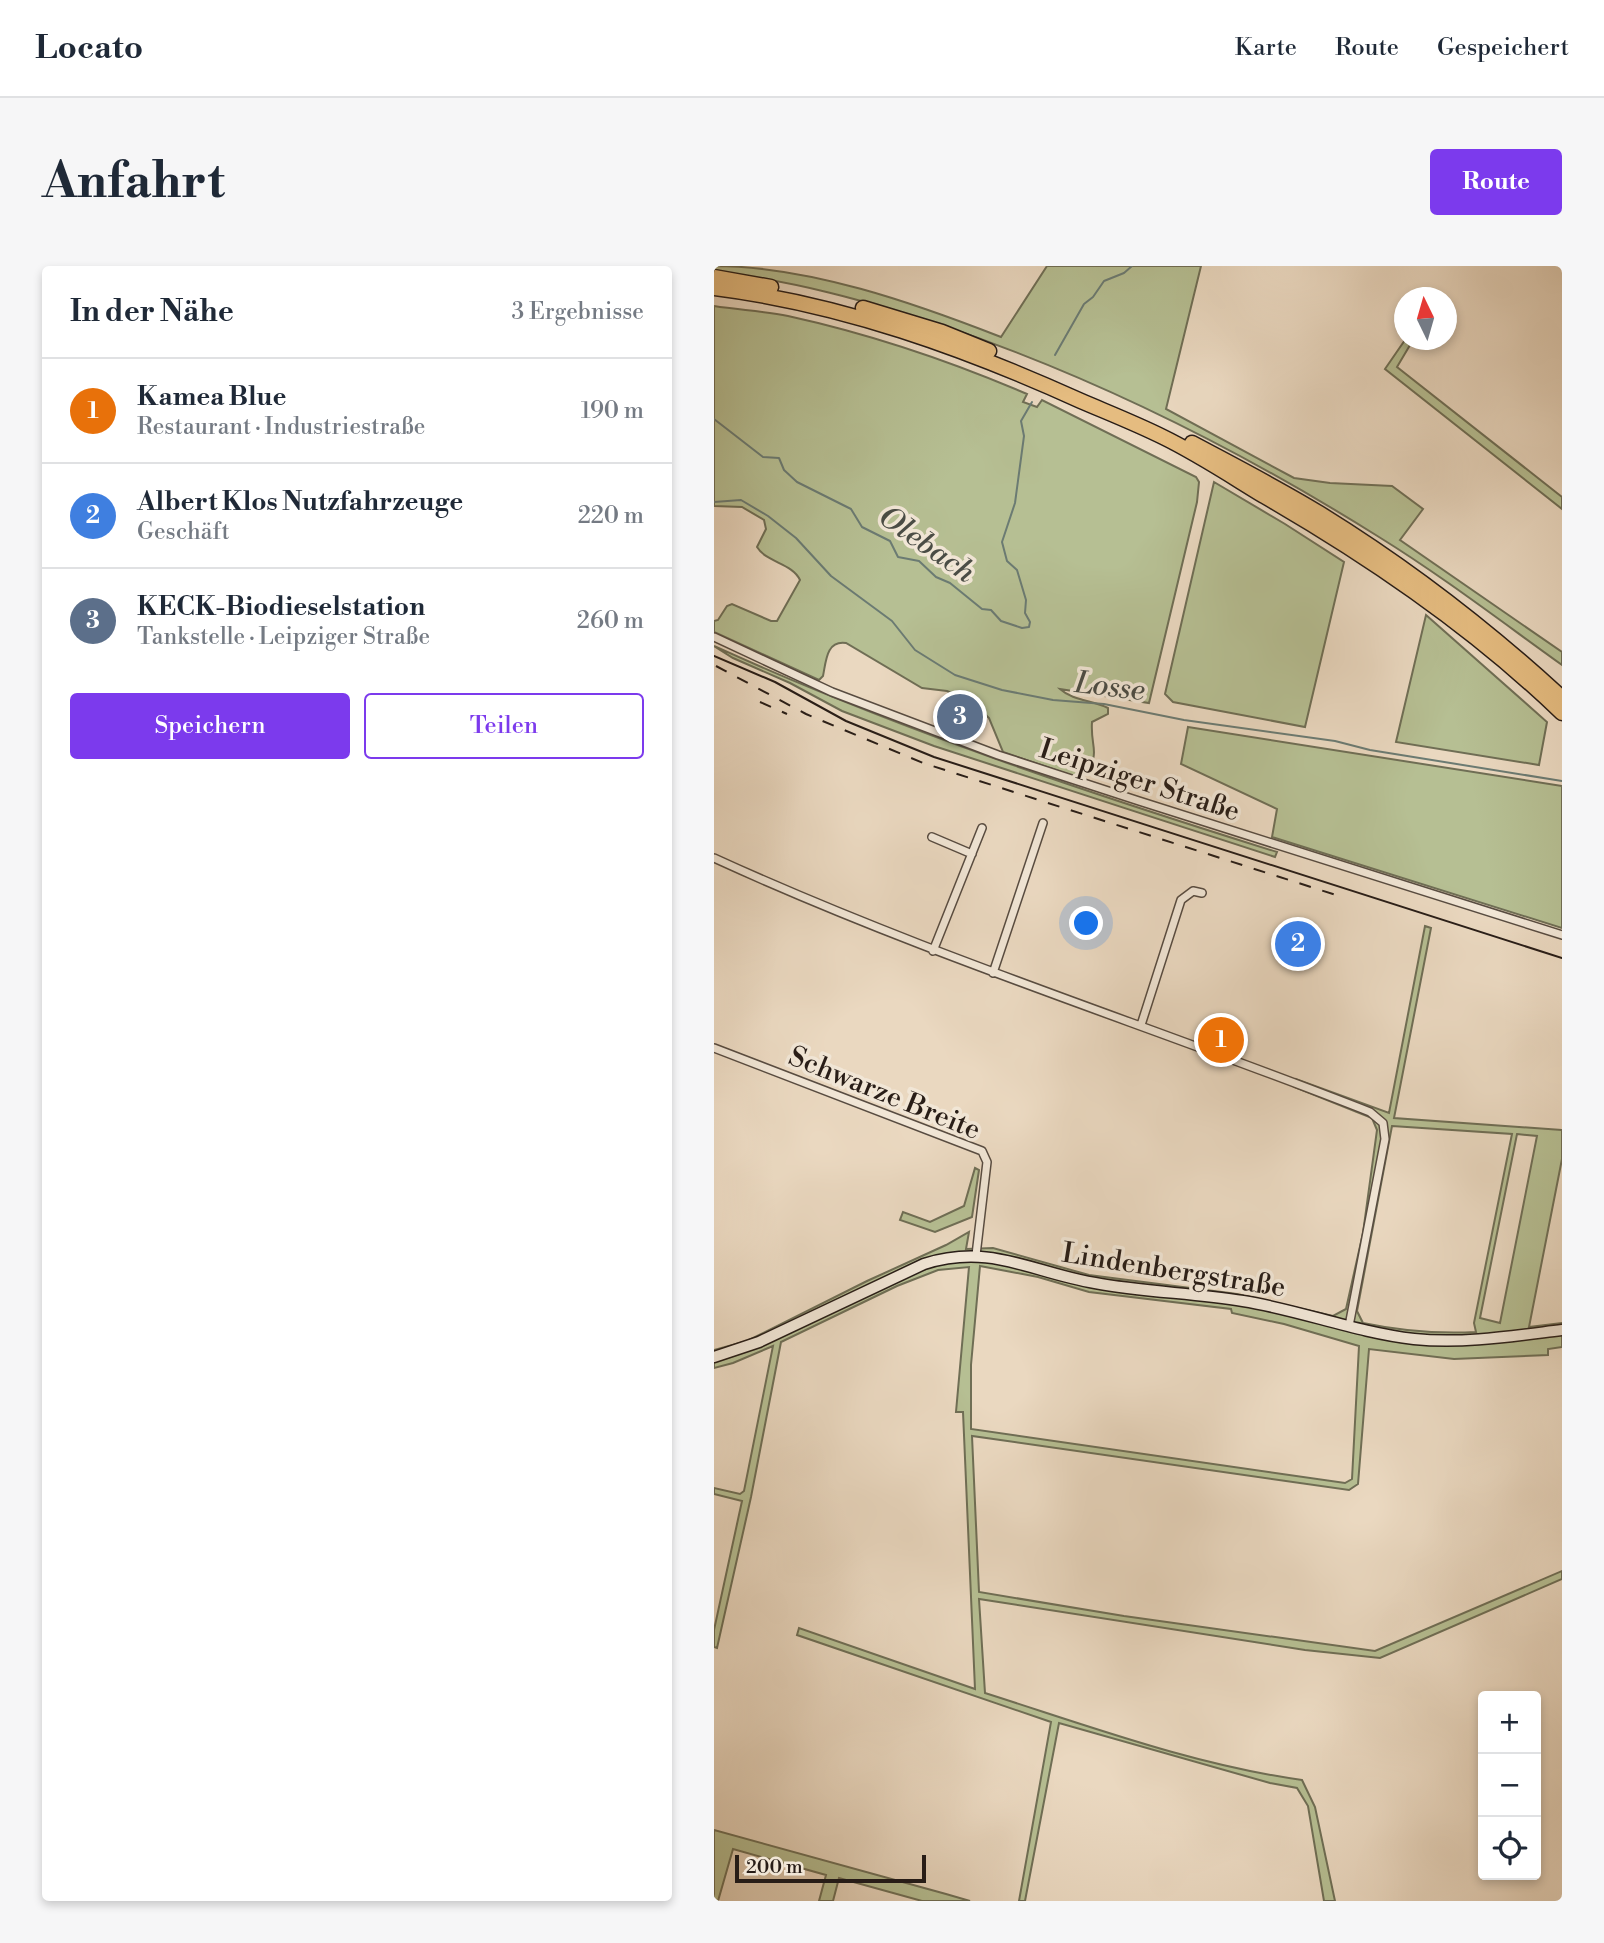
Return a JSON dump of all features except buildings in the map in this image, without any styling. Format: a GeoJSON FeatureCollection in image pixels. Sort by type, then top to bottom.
{"type":"FeatureCollection","features":[{"type":"Feature","properties":{"kind":"highway"},"geometry":{"type":"LineString","coordinates":[[714,277],[866,309],[942,332],[1163,427],[1330,521],[1456,608],[1562,698]]}},
{"type":"Feature","properties":{"kind":"highway"},"geometry":{"type":"LineString","coordinates":[[714,288],[766,296],[861,317],[926,338],[1015,371],[1165,438],[1323,530],[1395,579],[1490,649],[1562,713]]}},
{"type":"Feature","properties":{"kind":"main road","name":"Lindenbergstraße"},"geometry":{"type":"LineString","coordinates":[[714,1357],[759,1342],[924,1264],[976,1255],[1097,1284],[1245,1301],[1392,1335],[1435,1340],[1485,1339],[1562,1330]]}},
{"type":"Feature","properties":{"kind":"street","name":"Leipziger Straße"},"geometry":{"type":"LineString","coordinates":[[714,638],[832,692],[999,755],[1139,802],[1562,935]]}},
{"type":"Feature","properties":{"kind":"street"},"geometry":{"type":"LineString","coordinates":[[993,973],[1043,824]]}},
{"type":"Feature","properties":{"kind":"street"},"geometry":{"type":"LineString","coordinates":[[933,951],[982,828]]}},
{"type":"Feature","properties":{"kind":"street"},"geometry":{"type":"LineString","coordinates":[[932,837],[972,854]]}},
{"type":"Feature","properties":{"kind":"street"},"geometry":{"type":"LineString","coordinates":[[714,858],[810,902],[933,951],[1370,1112],[1383,1123],[1385,1139],[1349,1326]]}},
{"type":"Feature","properties":{"kind":"street"},"geometry":{"type":"LineString","coordinates":[[1141,1026],[1181,900],[1194,891],[1202,893]]}},
{"type":"Feature","properties":{"kind":"street","name":"Schwarze Breite"},"geometry":{"type":"LineString","coordinates":[[714,1048],[982,1150],[987,1162],[976,1255]]}},
{"type":"Feature","properties":{"kind":"green space"},"geometry":{"type":"Polygon","coordinates":[[[714,266],[787,272],[824,279],[897,300],[1001,337],[1047,266],[1201,266],[1166,409],[1294,478],[1392,486],[1423,509],[1400,540],[1562,652],[1562,665],[1426,567],[1327,505],[1221,446],[1111,392],[941,325],[829,293],[772,280],[714,272],[714,266]]]}},
{"type":"Feature","properties":{"kind":"green space"},"geometry":{"type":"Polygon","coordinates":[[[714,306],[779,314],[819,323],[969,370],[1027,394],[1023,402],[1037,407],[1042,400],[1196,477],[1199,482],[1197,502],[1149,703],[1060,689],[1071,696],[1108,708],[1108,714],[1092,722],[1094,757],[1079,778],[1003,752],[989,718],[970,700],[947,691],[922,688],[846,643],[839,643],[831,648],[823,676],[819,680],[714,632],[714,621],[732,604],[771,621],[777,621],[800,580],[791,570],[767,557],[757,547],[766,529],[764,520],[742,507],[714,506],[714,306]]]}},
{"type":"Feature","properties":{"kind":"green space"},"geometry":{"type":"Polygon","coordinates":[[[1398,350],[1407,350],[1397,367],[1562,497],[1562,509],[1385,369],[1398,350]]]}},
{"type":"Feature","properties":{"kind":"green space"},"geometry":{"type":"Polygon","coordinates":[[[1214,482],[1344,562],[1305,727],[1173,702],[1165,694],[1214,482]]]}},
{"type":"Feature","properties":{"kind":"green space"},"geometry":{"type":"Polygon","coordinates":[[[1426,615],[1547,722],[1539,765],[1396,742],[1426,615]]]}},
{"type":"Feature","properties":{"kind":"green space"},"geometry":{"type":"Polygon","coordinates":[[[714,646],[852,705],[992,758],[1277,852],[1275,857],[934,746],[842,711],[714,646]]]}},
{"type":"Feature","properties":{"kind":"green space"},"geometry":{"type":"Polygon","coordinates":[[[1188,727],[1562,786],[1562,928],[1272,837],[1277,809],[1181,764],[1188,727]]]}},
{"type":"Feature","properties":{"kind":"green space"},"geometry":{"type":"Polygon","coordinates":[[[1425,926],[1431,928],[1394,1118],[1562,1130],[1562,1159],[1529,1327],[1562,1323],[1562,1347],[1548,1349],[1548,1355],[1454,1359],[1369,1349],[1358,1484],[1349,1490],[972,1436],[979,1592],[1124,1616],[1375,1651],[1562,1571],[1562,1579],[1380,1658],[1305,1650],[979,1599],[985,1693],[1182,1755],[1302,1780],[1315,1807],[1335,1901],[1324,1901],[1308,1806],[1297,1788],[1270,1783],[1059,1723],[1025,1901],[1019,1901],[1051,1722],[797,1635],[799,1628],[975,1689],[963,1412],[956,1412],[969,1267],[938,1270],[897,1286],[781,1342],[751,1497],[717,1648],[714,1647],[714,1630],[742,1501],[714,1494],[714,1488],[740,1494],[744,1491],[773,1346],[714,1368],[714,1350],[747,1341],[969,1232],[966,1249],[993,1248],[1089,1275],[1237,1294],[1333,1316],[1346,1309],[1363,1233],[1377,1130],[1372,1118],[1294,1087],[1296,1079],[1389,1113],[1425,926]],[[1392,1126],[1357,1311],[1363,1323],[1377,1326],[1433,1332],[1476,1332],[1474,1323],[1512,1134],[1392,1126]],[[1517,1134],[1480,1318],[1500,1323],[1537,1136],[1517,1134]],[[980,1266],[971,1365],[971,1429],[1345,1483],[1352,1479],[1359,1346],[1284,1324],[1232,1313],[1231,1309],[1089,1292],[1038,1277],[980,1266]]]}},
{"type":"Feature","properties":{"kind":"green space"},"geometry":{"type":"Polygon","coordinates":[[[975,1168],[979,1170],[972,1217],[935,1232],[900,1220],[903,1212],[930,1222],[964,1206],[975,1168]]]}},
{"type":"Feature","properties":{"kind":"green space"},"geometry":{"type":"Polygon","coordinates":[[[714,1830],[970,1901],[922,1901],[839,1878],[833,1901],[819,1901],[826,1875],[733,1849],[718,1901],[714,1901],[714,1830]]]}},
{"type":"Feature","properties":{"kind":"waterway"},"geometry":{"type":"LineString","coordinates":[[1055,355],[1084,304],[1093,297],[1104,281],[1124,273],[1132,266]]}},
{"type":"Feature","properties":{"kind":"waterway","name":"Olebach"},"geometry":{"type":"LineString","coordinates":[[714,419],[763,457],[779,458],[784,470],[797,482],[851,509],[862,527],[890,541],[898,557],[919,561],[936,577],[950,583],[982,609],[991,610],[1001,621],[1022,628],[1029,627],[1030,622],[1025,613],[1026,600],[1017,570],[1007,561],[1002,542],[1015,503],[1024,436],[1021,421],[1032,402]]}},
{"type":"Feature","properties":{"kind":"waterway","name":"Losse"},"geometry":{"type":"LineString","coordinates":[[714,502],[741,500],[768,516],[796,538],[831,576],[892,621],[915,650],[955,675],[1002,690],[1053,700],[1104,704],[1184,720],[1335,741],[1370,750],[1562,781]]}},
{"type":"Feature","properties":{"kind":"tram line"},"geometry":{"type":"LineString","coordinates":[[714,656],[775,682],[846,721],[934,757],[1562,958]]}},
{"type":"Feature","properties":{"kind":"railway"},"geometry":{"type":"LineString","coordinates":[[716,666],[806,714],[923,763],[1336,895]]}},
{"type":"Feature","properties":{"kind":"railway"},"geometry":{"type":"LineString","coordinates":[[760,702],[787,714]]}},
{"type":"Feature","properties":{"kind":"place","name":"KECK-Biodieselstation"},"geometry":{"type":"Point","coordinates":[960,717]}},
{"type":"Feature","properties":{"kind":"place","name":"Albert Klos Nutzfahrzeuge"},"geometry":{"type":"Point","coordinates":[1298,944]}},
{"type":"Feature","properties":{"kind":"place","name":"Kamea Blue"},"geometry":{"type":"Point","coordinates":[1221,1040]}}]}
